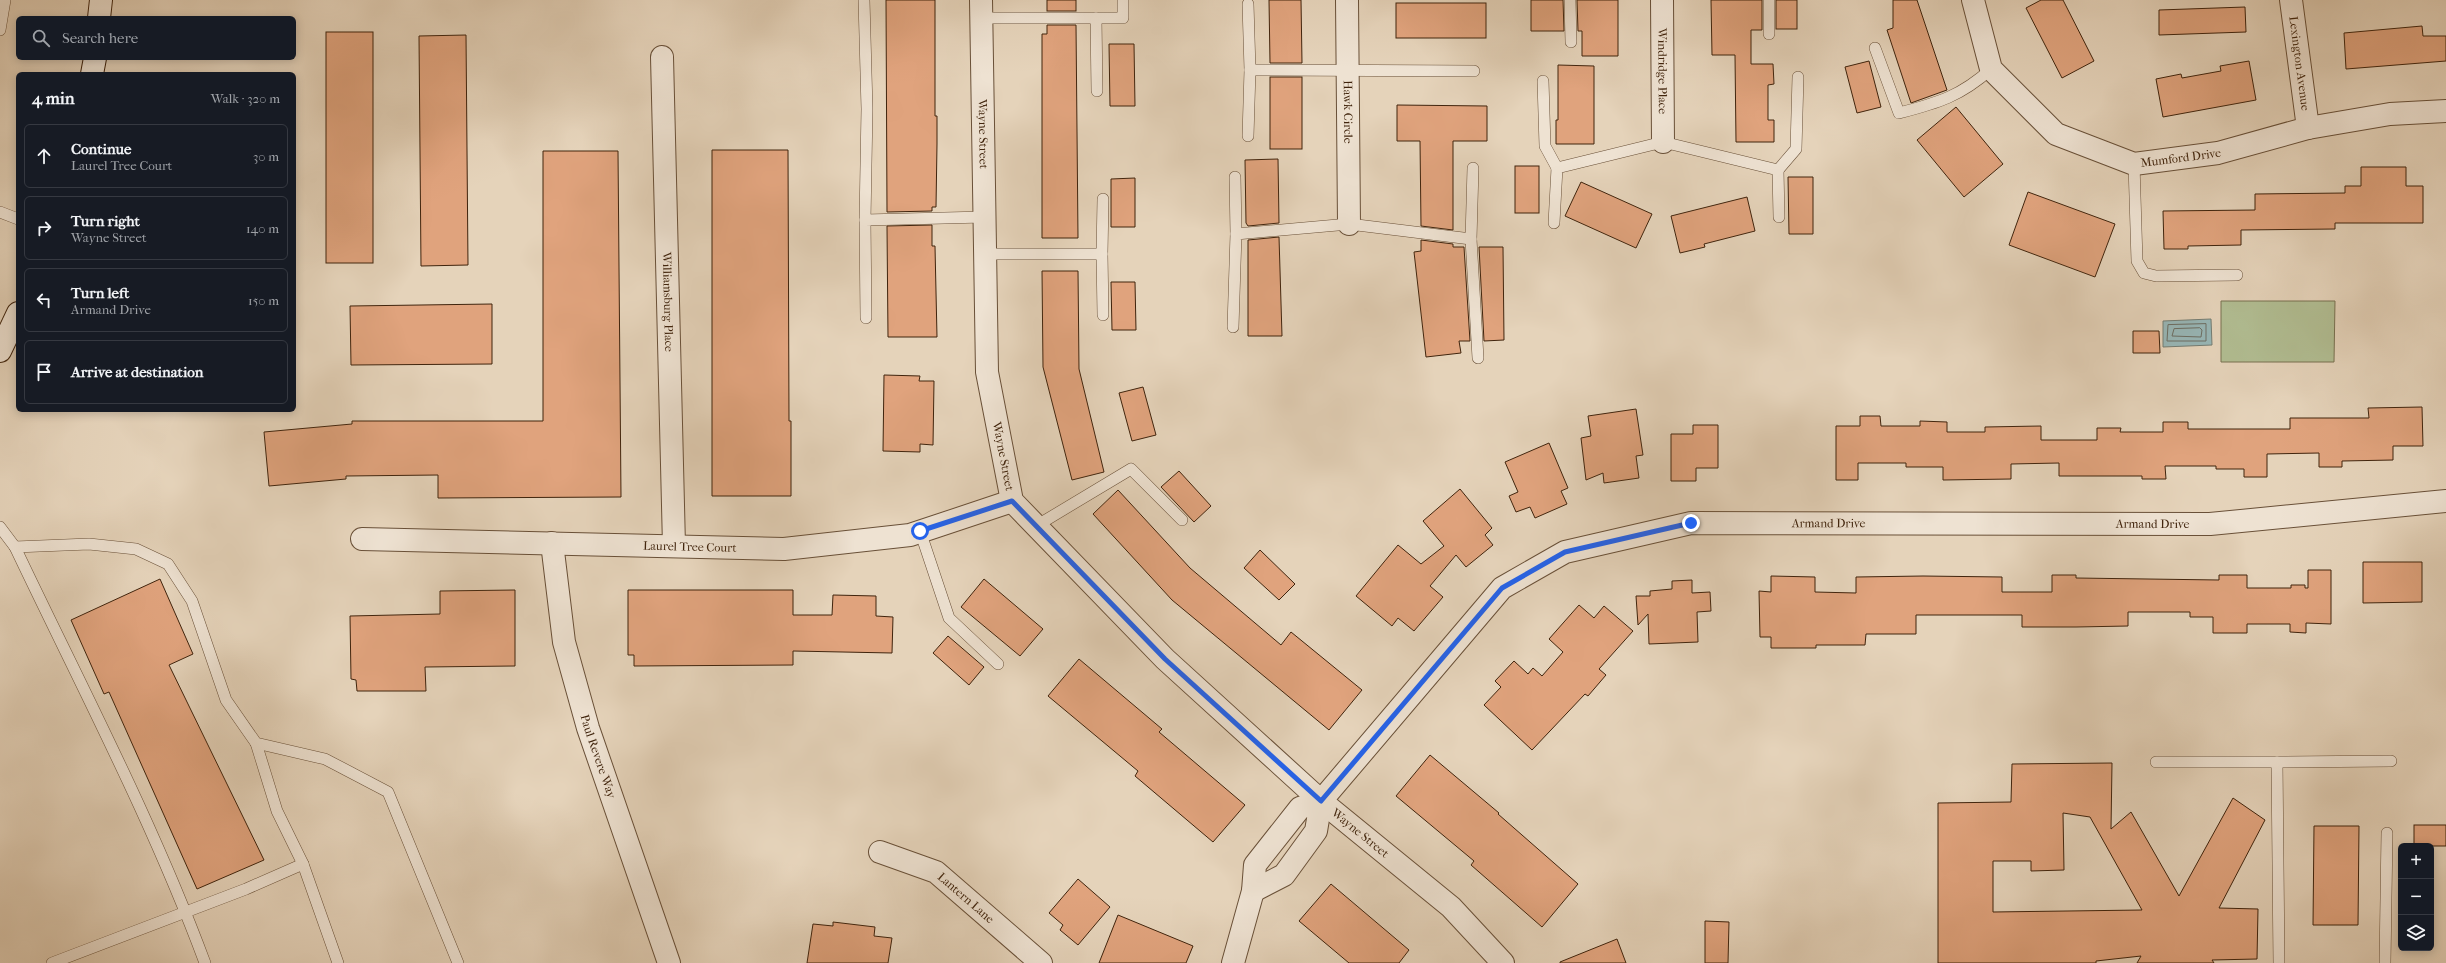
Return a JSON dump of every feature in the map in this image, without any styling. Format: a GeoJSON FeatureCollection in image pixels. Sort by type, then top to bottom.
{"type":"FeatureCollection","features":[{"type":"Feature","properties":{"kind":"street"},"geometry":{"type":"LineString","coordinates":[[99,16],[101,0]]}},
{"type":"Feature","properties":{"kind":"street","name":"Hawk Circle"},"geometry":{"type":"LineString","coordinates":[[1346,0],[1349,224]]}},
{"type":"Feature","properties":{"kind":"street","name":"Windridge Place"},"geometry":{"type":"LineString","coordinates":[[1662,0],[1662,142]]}},
{"type":"Feature","properties":{"kind":"street","name":"Mumford Drive"},"geometry":{"type":"LineString","coordinates":[[1973,0],[1991,68],[2056,134],[2134,164],[2218,153],[2308,128],[2390,114],[2446,111]]}},
{"type":"Feature","properties":{"kind":"street","name":"Lexington Avenue"},"geometry":{"type":"LineString","coordinates":[[2291,0],[2308,128]]}},
{"type":"Feature","properties":{"kind":"street","name":"Wayne Street"},"geometry":{"type":"LineString","coordinates":[[981,9],[987,372],[1012,501],[1165,659],[1321,801],[1451,907],[1503,963]]}},
{"type":"Feature","properties":{"kind":"street","name":"Williamsburg Place"},"geometry":{"type":"LineString","coordinates":[[662,57],[674,546]]}},
{"type":"Feature","properties":{"kind":"street"},"geometry":{"type":"LineString","coordinates":[[92,72],[95,60]]}},
{"type":"Feature","properties":{"kind":"street"},"geometry":{"type":"LineString","coordinates":[[0,351],[16,317]]}},
{"type":"Feature","properties":{"kind":"street","name":"Laurel Tree Court"},"geometry":{"type":"LineString","coordinates":[[362,539],[784,549],[910,535],[1012,501]]}},
{"type":"Feature","properties":{"kind":"street","name":"Armand Drive"},"geometry":{"type":"LineString","coordinates":[[1321,801],[1502,588],[1565,552],[1691,523],[2210,524],[2446,501]]}},
{"type":"Feature","properties":{"kind":"street","name":"Paul Revere Way"},"geometry":{"type":"LineString","coordinates":[[552,543],[564,642],[588,728],[668,963]]}},
{"type":"Feature","properties":{"kind":"street"},"geometry":{"type":"LineString","coordinates":[[1233,963],[1253,891],[1255,865],[1300,808],[1321,801],[1316,831],[1284,875],[1253,891]]}},
{"type":"Feature","properties":{"kind":"street","name":"Lantern Lane"},"geometry":{"type":"LineString","coordinates":[[880,852],[936,872],[1041,963]]}},
{"type":"Feature","properties":{"kind":"lane"},"geometry":{"type":"LineString","coordinates":[[0,30],[5,0]]}},
{"type":"Feature","properties":{"kind":"lane"},"geometry":{"type":"LineString","coordinates":[[864,0],[867,109],[865,220],[866,318]]}},
{"type":"Feature","properties":{"kind":"lane"},"geometry":{"type":"LineString","coordinates":[[981,9],[1096,18],[1123,18],[1123,0]]}},
{"type":"Feature","properties":{"kind":"lane"},"geometry":{"type":"LineString","coordinates":[[1570,0],[1571,42]]}},
{"type":"Feature","properties":{"kind":"lane"},"geometry":{"type":"LineString","coordinates":[[1769,34],[1770,0]]}},
{"type":"Feature","properties":{"kind":"lane"},"geometry":{"type":"LineString","coordinates":[[1248,4],[1250,70],[1248,136]]}},
{"type":"Feature","properties":{"kind":"lane"},"geometry":{"type":"LineString","coordinates":[[1096,18],[1097,91]]}},
{"type":"Feature","properties":{"kind":"lane"},"geometry":{"type":"LineString","coordinates":[[1876,48],[1899,113],[1940,103],[1975,83],[1991,68]]}},
{"type":"Feature","properties":{"kind":"lane"},"geometry":{"type":"LineString","coordinates":[[1250,70],[1474,71]]}},
{"type":"Feature","properties":{"kind":"lane"},"geometry":{"type":"LineString","coordinates":[[1779,217],[1778,170],[1796,149],[1798,77]]}},
{"type":"Feature","properties":{"kind":"lane"},"geometry":{"type":"LineString","coordinates":[[1543,81],[1545,146],[1557,168],[1554,223]]}},
{"type":"Feature","properties":{"kind":"lane"},"geometry":{"type":"LineString","coordinates":[[1557,168],[1662,142],[1778,170]]}},
{"type":"Feature","properties":{"kind":"lane"},"geometry":{"type":"LineString","coordinates":[[2134,164],[2137,261],[2144,273],[2156,276],[2237,275]]}},
{"type":"Feature","properties":{"kind":"lane"},"geometry":{"type":"LineString","coordinates":[[1473,168],[1471,239],[1478,358]]}},
{"type":"Feature","properties":{"kind":"lane"},"geometry":{"type":"LineString","coordinates":[[1233,327],[1236,234],[1235,177]]}},
{"type":"Feature","properties":{"kind":"lane"},"geometry":{"type":"LineString","coordinates":[[1103,199],[1103,315]]}},
{"type":"Feature","properties":{"kind":"lane"},"geometry":{"type":"LineString","coordinates":[[0,212],[16,218]]}},
{"type":"Feature","properties":{"kind":"lane"},"geometry":{"type":"LineString","coordinates":[[865,220],[984,217]]}},
{"type":"Feature","properties":{"kind":"lane"},"geometry":{"type":"LineString","coordinates":[[1236,234],[1349,224],[1471,239]]}},
{"type":"Feature","properties":{"kind":"lane"},"geometry":{"type":"LineString","coordinates":[[985,254],[1102,254]]}},
{"type":"Feature","properties":{"kind":"lane"},"geometry":{"type":"LineString","coordinates":[[1036,526],[1131,469],[1182,520]]}},
{"type":"Feature","properties":{"kind":"lane"},"geometry":{"type":"LineString","coordinates":[[0,527],[15,547],[110,747],[186,912],[205,963]]}},
{"type":"Feature","properties":{"kind":"lane"},"geometry":{"type":"LineString","coordinates":[[920,531],[949,618],[998,664]]}},
{"type":"Feature","properties":{"kind":"lane"},"geometry":{"type":"LineString","coordinates":[[15,547],[89,544],[136,549],[168,564],[192,601],[226,700],[256,743],[277,811],[303,864],[338,963]]}},
{"type":"Feature","properties":{"kind":"lane"},"geometry":{"type":"LineString","coordinates":[[256,743],[325,759],[388,792],[458,963]]}},
{"type":"Feature","properties":{"kind":"lane"},"geometry":{"type":"LineString","coordinates":[[2156,762],[2391,761]]}},
{"type":"Feature","properties":{"kind":"lane"},"geometry":{"type":"LineString","coordinates":[[2277,762],[2279,963]]}},
{"type":"Feature","properties":{"kind":"lane"},"geometry":{"type":"LineString","coordinates":[[2385,963],[2386,833]]}},
{"type":"Feature","properties":{"kind":"lane"},"geometry":{"type":"LineString","coordinates":[[52,963],[186,912],[303,864]]}},
{"type":"Feature","properties":{"kind":"green space"},"geometry":{"type":"Polygon","coordinates":[[[2221,301],[2335,301],[2334,362],[2221,362],[2221,301]]]}},
{"type":"Feature","properties":{"kind":"water"},"geometry":{"type":"Polygon","coordinates":[[[2211,319],[2212,345],[2163,347],[2163,321],[2211,319]]]}},
{"type":"Feature","properties":{"kind":"building"},"geometry":{"type":"Polygon","coordinates":[[[886,0],[935,0],[935,116],[937,116],[937,144],[936,207],[932,207],[932,211],[887,212],[886,0]]]}},
{"type":"Feature","properties":{"kind":"building"},"geometry":{"type":"Polygon","coordinates":[[[1047,0],[1076,0],[1076,11],[1047,11],[1047,0]]]}},
{"type":"Feature","properties":{"kind":"building"},"geometry":{"type":"Polygon","coordinates":[[[1269,0],[1301,0],[1302,63],[1270,63],[1269,0]]]}},
{"type":"Feature","properties":{"kind":"building"},"geometry":{"type":"Polygon","coordinates":[[[1531,0],[1563,0],[1564,31],[1531,31],[1531,0]]]}},
{"type":"Feature","properties":{"kind":"building"},"geometry":{"type":"Polygon","coordinates":[[[1577,0],[1618,0],[1618,56],[1582,56],[1582,31],[1578,31],[1577,0]]]}},
{"type":"Feature","properties":{"kind":"building"},"geometry":{"type":"Polygon","coordinates":[[[1711,0],[1762,0],[1762,30],[1751,30],[1751,64],[1773,64],[1774,84],[1768,85],[1768,120],[1774,120],[1774,142],[1736,142],[1735,55],[1712,55],[1711,0]]]}},
{"type":"Feature","properties":{"kind":"building"},"geometry":{"type":"Polygon","coordinates":[[[1776,0],[1797,0],[1797,29],[1776,29],[1776,0]]]}},
{"type":"Feature","properties":{"kind":"building"},"geometry":{"type":"Polygon","coordinates":[[[1893,0],[1917,0],[1947,90],[1911,103],[1887,30],[1893,28],[1893,0]]]}},
{"type":"Feature","properties":{"kind":"building"},"geometry":{"type":"Polygon","coordinates":[[[2041,0],[2063,0],[2094,61],[2062,78],[2026,8],[2041,0]]]}},
{"type":"Feature","properties":{"kind":"building"},"geometry":{"type":"Polygon","coordinates":[[[1396,3],[1486,3],[1486,38],[1396,38],[1396,3]]]}},
{"type":"Feature","properties":{"kind":"building"},"geometry":{"type":"Polygon","coordinates":[[[2245,7],[2246,32],[2159,35],[2159,10],[2245,7]]]}},
{"type":"Feature","properties":{"kind":"building"},"geometry":{"type":"Polygon","coordinates":[[[1047,25],[1076,25],[1078,238],[1042,238],[1042,34],[1047,34],[1047,25]]]}},
{"type":"Feature","properties":{"kind":"building"},"geometry":{"type":"Polygon","coordinates":[[[2422,26],[2423,36],[2446,36],[2446,61],[2346,69],[2344,33],[2422,26]]]}},
{"type":"Feature","properties":{"kind":"building"},"geometry":{"type":"Polygon","coordinates":[[[326,32],[373,32],[373,263],[326,263],[326,32]]]}},
{"type":"Feature","properties":{"kind":"building"},"geometry":{"type":"Polygon","coordinates":[[[466,35],[468,265],[421,266],[419,36],[466,35]]]}},
{"type":"Feature","properties":{"kind":"building"},"geometry":{"type":"Polygon","coordinates":[[[1109,44],[1134,44],[1135,106],[1110,106],[1109,44]]]}},
{"type":"Feature","properties":{"kind":"building"},"geometry":{"type":"Polygon","coordinates":[[[1869,61],[1881,107],[1857,113],[1845,67],[1869,61]]]}},
{"type":"Feature","properties":{"kind":"building"},"geometry":{"type":"Polygon","coordinates":[[[2249,61],[2256,100],[2163,117],[2156,79],[2181,74],[2182,78],[2221,71],[2220,66],[2249,61]]]}},
{"type":"Feature","properties":{"kind":"building"},"geometry":{"type":"Polygon","coordinates":[[[1558,65],[1594,66],[1594,144],[1556,144],[1556,120],[1558,120],[1558,65]]]}},
{"type":"Feature","properties":{"kind":"building"},"geometry":{"type":"Polygon","coordinates":[[[1270,77],[1302,77],[1302,149],[1270,149],[1270,77]]]}},
{"type":"Feature","properties":{"kind":"building"},"geometry":{"type":"Polygon","coordinates":[[[1397,105],[1487,106],[1487,141],[1453,141],[1453,230],[1421,226],[1420,141],[1397,141],[1397,105]]]}},
{"type":"Feature","properties":{"kind":"building"},"geometry":{"type":"Polygon","coordinates":[[[1956,107],[2003,164],[1964,197],[1917,140],[1956,107]]]}},
{"type":"Feature","properties":{"kind":"building"},"geometry":{"type":"Polygon","coordinates":[[[712,150],[788,150],[789,421],[791,421],[791,496],[712,496],[712,150]]]}},
{"type":"Feature","properties":{"kind":"building"},"geometry":{"type":"Polygon","coordinates":[[[543,151],[618,151],[621,497],[438,498],[438,475],[346,476],[346,479],[269,486],[264,432],[352,424],[352,421],[543,421],[543,151]]]}},
{"type":"Feature","properties":{"kind":"building"},"geometry":{"type":"Polygon","coordinates":[[[1278,159],[1279,223],[1248,226],[1246,223],[1245,160],[1278,159]]]}},
{"type":"Feature","properties":{"kind":"building"},"geometry":{"type":"Polygon","coordinates":[[[1515,166],[1539,166],[1539,213],[1515,213],[1515,166]]]}},
{"type":"Feature","properties":{"kind":"building"},"geometry":{"type":"Polygon","coordinates":[[[2361,167],[2406,167],[2406,186],[2423,186],[2423,223],[2335,223],[2335,229],[2241,230],[2241,245],[2188,246],[2188,249],[2164,249],[2163,211],[2255,210],[2255,194],[2345,193],[2345,186],[2361,186],[2361,167]]]}},
{"type":"Feature","properties":{"kind":"building"},"geometry":{"type":"Polygon","coordinates":[[[1788,177],[1813,177],[1813,234],[1789,234],[1788,177]]]}},
{"type":"Feature","properties":{"kind":"building"},"geometry":{"type":"Polygon","coordinates":[[[1135,178],[1135,227],[1111,227],[1111,179],[1135,178]]]}},
{"type":"Feature","properties":{"kind":"building"},"geometry":{"type":"Polygon","coordinates":[[[1581,182],[1652,214],[1636,248],[1565,216],[1581,182]]]}},
{"type":"Feature","properties":{"kind":"building"},"geometry":{"type":"Polygon","coordinates":[[[2028,192],[2115,224],[2095,277],[2009,245],[2028,192]]]}},
{"type":"Feature","properties":{"kind":"building"},"geometry":{"type":"Polygon","coordinates":[[[1747,197],[1755,231],[1704,244],[1705,247],[1680,253],[1671,216],[1747,197]]]}},
{"type":"Feature","properties":{"kind":"building"},"geometry":{"type":"Polygon","coordinates":[[[932,225],[932,246],[935,246],[937,337],[888,337],[887,226],[932,225]]]}},
{"type":"Feature","properties":{"kind":"building"},"geometry":{"type":"Polygon","coordinates":[[[1279,237],[1282,336],[1248,336],[1248,240],[1279,237]]]}},
{"type":"Feature","properties":{"kind":"building"},"geometry":{"type":"Polygon","coordinates":[[[1421,240],[1453,244],[1453,247],[1464,247],[1470,341],[1459,341],[1461,353],[1426,357],[1414,252],[1421,251],[1421,240]]]}},
{"type":"Feature","properties":{"kind":"building"},"geometry":{"type":"Polygon","coordinates":[[[1479,247],[1503,247],[1504,340],[1484,341],[1479,247]]]}},
{"type":"Feature","properties":{"kind":"building"},"geometry":{"type":"Polygon","coordinates":[[[1042,271],[1078,271],[1079,369],[1104,472],[1072,480],[1043,367],[1042,271]]]}},
{"type":"Feature","properties":{"kind":"building"},"geometry":{"type":"Polygon","coordinates":[[[1111,282],[1135,282],[1136,330],[1112,330],[1111,282]]]}},
{"type":"Feature","properties":{"kind":"building"},"geometry":{"type":"Polygon","coordinates":[[[492,304],[492,364],[351,365],[350,306],[492,304]]]}},
{"type":"Feature","properties":{"kind":"building"},"geometry":{"type":"Polygon","coordinates":[[[2133,331],[2159,331],[2160,353],[2133,353],[2133,331]]]}},
{"type":"Feature","properties":{"kind":"building"},"geometry":{"type":"Polygon","coordinates":[[[884,375],[920,376],[919,381],[934,381],[933,445],[920,444],[920,452],[883,451],[884,375]]]}},
{"type":"Feature","properties":{"kind":"building"},"geometry":{"type":"Polygon","coordinates":[[[1143,387],[1156,435],[1132,441],[1119,393],[1143,387]]]}},
{"type":"Feature","properties":{"kind":"building"},"geometry":{"type":"Polygon","coordinates":[[[2422,407],[2423,446],[2393,446],[2393,460],[2342,461],[2342,467],[2319,467],[2319,453],[2267,454],[2267,477],[2244,477],[2244,469],[2216,469],[2216,466],[2165,466],[2166,479],[2142,479],[2142,476],[2059,476],[2059,463],[2011,464],[2011,479],[1943,480],[1943,467],[1906,467],[1906,463],[1858,463],[1858,480],[1836,480],[1836,426],[1860,426],[1860,416],[1880,416],[1881,426],[1920,426],[1920,421],[1947,422],[1947,432],[1985,432],[1985,427],[2041,426],[2041,440],[2097,440],[2097,428],[2121,428],[2120,432],[2163,432],[2163,422],[2188,422],[2188,429],[2290,429],[2290,418],[2369,418],[2368,408],[2422,407]]]}},
{"type":"Feature","properties":{"kind":"building"},"geometry":{"type":"Polygon","coordinates":[[[1636,409],[1643,455],[1636,456],[1639,478],[1604,483],[1603,473],[1586,480],[1581,438],[1591,436],[1588,416],[1636,409]]]}},
{"type":"Feature","properties":{"kind":"building"},"geometry":{"type":"Polygon","coordinates":[[[1693,425],[1718,425],[1718,468],[1696,468],[1696,481],[1671,481],[1671,434],[1693,434],[1693,425]]]}},
{"type":"Feature","properties":{"kind":"building"},"geometry":{"type":"Polygon","coordinates":[[[1549,443],[1568,488],[1561,491],[1567,504],[1535,518],[1530,507],[1516,512],[1509,496],[1518,492],[1505,462],[1549,443]]]}},
{"type":"Feature","properties":{"kind":"building"},"geometry":{"type":"Polygon","coordinates":[[[1179,471],[1211,506],[1194,522],[1161,487],[1179,471]]]}},
{"type":"Feature","properties":{"kind":"building"},"geometry":{"type":"Polygon","coordinates":[[[1460,489],[1492,528],[1485,535],[1493,545],[1466,567],[1456,555],[1430,586],[1443,597],[1414,631],[1398,618],[1392,626],[1356,596],[1398,545],[1421,564],[1444,546],[1423,521],[1460,489]]]}},
{"type":"Feature","properties":{"kind":"building"},"geometry":{"type":"Polygon","coordinates":[[[1118,490],[1190,568],[1281,645],[1291,632],[1362,690],[1329,730],[1172,600],[1093,514],[1118,490]]]}},
{"type":"Feature","properties":{"kind":"building"},"geometry":{"type":"Polygon","coordinates":[[[1260,550],[1295,584],[1279,600],[1244,568],[1260,550]]]}},
{"type":"Feature","properties":{"kind":"building"},"geometry":{"type":"Polygon","coordinates":[[[2363,562],[2422,562],[2422,602],[2363,603],[2363,562]]]}},
{"type":"Feature","properties":{"kind":"building"},"geometry":{"type":"Polygon","coordinates":[[[2308,570],[2331,570],[2331,624],[2306,623],[2306,633],[2290,632],[2290,624],[2247,624],[2247,633],[2213,633],[2213,617],[2190,617],[2190,612],[2128,612],[2128,626],[2076,627],[2022,627],[2022,615],[1916,615],[1916,634],[1866,634],[1865,645],[1816,645],[1816,648],[1771,648],[1771,637],[1760,637],[1759,591],[1771,592],[1771,576],[1815,577],[1815,592],[1856,593],[1856,577],[1923,576],[2002,577],[2002,592],[2052,592],[2052,575],[2076,575],[2076,578],[2219,580],[2219,575],[2247,575],[2247,588],[2291,588],[2291,585],[2305,585],[2305,588],[2308,588],[2308,570]]]}},
{"type":"Feature","properties":{"kind":"building"},"geometry":{"type":"Polygon","coordinates":[[[160,579],[193,654],[169,665],[264,860],[197,889],[109,692],[104,694],[71,620],[160,579]]]}},
{"type":"Feature","properties":{"kind":"building"},"geometry":{"type":"Polygon","coordinates":[[[984,579],[1043,629],[1020,656],[961,607],[984,579]]]}},
{"type":"Feature","properties":{"kind":"building"},"geometry":{"type":"Polygon","coordinates":[[[1692,580],[1692,593],[1710,592],[1711,611],[1697,612],[1698,642],[1649,644],[1648,614],[1638,625],[1636,596],[1650,596],[1650,591],[1672,589],[1672,581],[1692,580]]]}},
{"type":"Feature","properties":{"kind":"building"},"geometry":{"type":"Polygon","coordinates":[[[515,590],[515,666],[425,667],[426,691],[357,691],[356,680],[351,679],[350,616],[440,614],[440,591],[515,590]]]}},
{"type":"Feature","properties":{"kind":"building"},"geometry":{"type":"Polygon","coordinates":[[[628,590],[793,590],[793,615],[832,615],[833,595],[876,596],[876,616],[893,617],[892,653],[793,651],[793,665],[634,666],[634,655],[628,655],[628,590]]]}},
{"type":"Feature","properties":{"kind":"building"},"geometry":{"type":"Polygon","coordinates":[[[1579,605],[1594,618],[1604,606],[1633,631],[1599,669],[1606,675],[1588,696],[1585,694],[1532,750],[1484,705],[1501,687],[1495,681],[1514,661],[1528,674],[1533,668],[1542,676],[1563,652],[1549,639],[1579,605]]]}},
{"type":"Feature","properties":{"kind":"building"},"geometry":{"type":"Polygon","coordinates":[[[948,636],[984,667],[969,685],[933,653],[948,636]]]}},
{"type":"Feature","properties":{"kind":"building"},"geometry":{"type":"Polygon","coordinates":[[[1079,659],[1162,729],[1159,732],[1245,805],[1213,842],[1135,776],[1138,771],[1048,696],[1079,659]]]}},
{"type":"Feature","properties":{"kind":"building"},"geometry":{"type":"Polygon","coordinates":[[[1430,755],[1499,813],[1498,814],[1578,884],[1542,927],[1471,865],[1474,861],[1396,796],[1430,755]]]}},
{"type":"Feature","properties":{"kind":"building"},"geometry":{"type":"Polygon","coordinates":[[[2112,763],[2111,829],[2131,812],[2179,896],[2233,798],[2265,820],[2219,908],[2258,909],[2257,959],[2212,960],[2214,963],[2137,963],[2141,956],[2096,961],[2096,963],[1938,963],[1938,803],[2011,802],[2012,764],[2112,763]],[[2063,813],[2064,870],[2031,871],[2031,861],[1993,861],[1993,912],[2142,910],[2090,817],[2063,813]]]}},
{"type":"Feature","properties":{"kind":"building"},"geometry":{"type":"Polygon","coordinates":[[[2414,825],[2446,825],[2446,846],[2434,846],[2434,843],[2414,843],[2414,825]]]}},
{"type":"Feature","properties":{"kind":"building"},"geometry":{"type":"Polygon","coordinates":[[[2314,826],[2359,826],[2358,925],[2313,925],[2314,826]]]}},
{"type":"Feature","properties":{"kind":"building"},"geometry":{"type":"Polygon","coordinates":[[[1078,879],[1110,907],[1078,945],[1060,930],[1063,925],[1049,913],[1078,879]]]}},
{"type":"Feature","properties":{"kind":"building"},"geometry":{"type":"Polygon","coordinates":[[[1331,884],[1409,950],[1399,963],[1349,963],[1299,921],[1331,884]]]}},
{"type":"Feature","properties":{"kind":"building"},"geometry":{"type":"Polygon","coordinates":[[[1118,915],[1193,946],[1186,963],[1099,963],[1118,915]]]}},
{"type":"Feature","properties":{"kind":"building"},"geometry":{"type":"Polygon","coordinates":[[[1705,921],[1729,922],[1728,963],[1705,963],[1705,921]]]}},
{"type":"Feature","properties":{"kind":"building"},"geometry":{"type":"Polygon","coordinates":[[[833,922],[875,927],[874,936],[892,938],[888,963],[807,963],[813,924],[833,926],[833,922]]]}},
{"type":"Feature","properties":{"kind":"building"},"geometry":{"type":"Polygon","coordinates":[[[1617,939],[1626,963],[1560,963],[1560,962],[1617,939]]]}},
{"type":"Feature","properties":{"kind":"route"},"geometry":{"type":"LineString","coordinates":[[920,531],[1012,501],[1165,659],[1321,801],[1502,588],[1565,552],[1691,523]]}}]}
